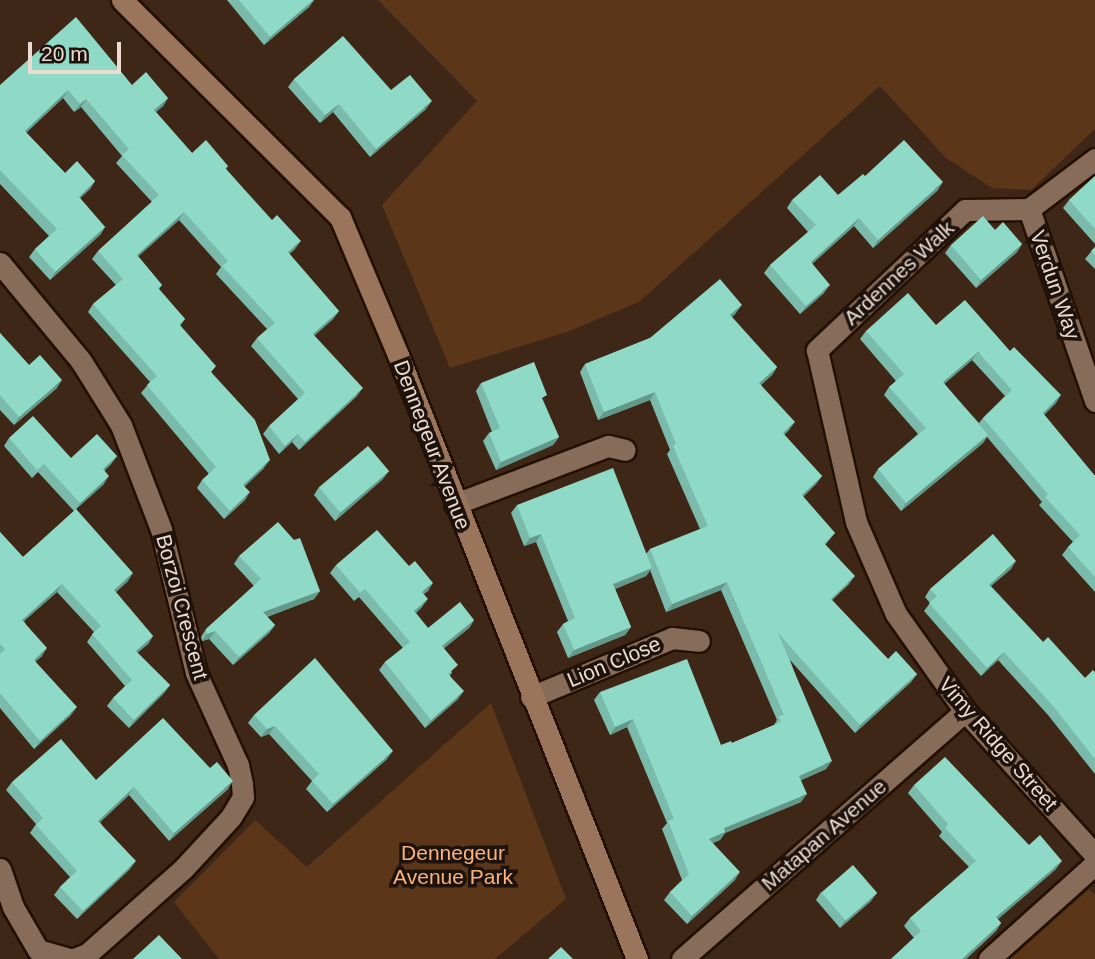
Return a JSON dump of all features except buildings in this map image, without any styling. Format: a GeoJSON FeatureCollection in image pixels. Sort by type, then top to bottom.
{"type":"FeatureCollection","features":[{"type":"Feature","properties":{"kind":"street","name":"Dennegeur Avenue"},"geometry":{"type":"LineString","coordinates":[[122,0],[340,217],[398,355],[455,505],[637,959]]}},
{"type":"Feature","properties":{"kind":"street"},"geometry":{"type":"LineString","coordinates":[[1029,209],[1095,159]]}},
{"type":"Feature","properties":{"kind":"street","name":"Ardennes Walk"},"geometry":{"type":"LineString","coordinates":[[817,350],[965,210],[1029,209]]}},
{"type":"Feature","properties":{"kind":"street","name":"Verdun Way"},"geometry":{"type":"LineString","coordinates":[[1029,209],[1095,401]]}},
{"type":"Feature","properties":{"kind":"street","name":"Borzoi Crescent"},"geometry":{"type":"LineString","coordinates":[[0,263],[80,361],[121,425],[161,529],[196,673],[238,765],[243,784],[243,797],[231,817],[184,867],[87,954],[72,959],[54,957],[38,950],[13,907],[0,869]]}},
{"type":"Feature","properties":{"kind":"street","name":"Vimy Ridge Street"},"geometry":{"type":"LineString","coordinates":[[817,350],[856,522],[896,614],[965,711],[1095,855]]}},
{"type":"Feature","properties":{"kind":"street"},"geometry":{"type":"LineString","coordinates":[[455,505],[608,446],[625,450]]}},
{"type":"Feature","properties":{"kind":"street","name":"Lion Close"},"geometry":{"type":"LineString","coordinates":[[531,697],[672,638],[699,641]]}},
{"type":"Feature","properties":{"kind":"street","name":"Matapan Avenue"},"geometry":{"type":"LineString","coordinates":[[682,959],[965,711]]}},
{"type":"Feature","properties":{"kind":"street"},"geometry":{"type":"LineString","coordinates":[[989,959],[1095,864]]}},
{"type":"Feature","properties":{"kind":"green space"},"geometry":{"type":"Polygon","coordinates":[[[378,0],[1095,0],[1095,129],[1031,190],[992,188],[946,158],[880,86],[639,302],[567,332],[450,368],[382,205],[477,101],[378,0]]]}},
{"type":"Feature","properties":{"kind":"green space","name":"Dennegeur Avenue Park"},"geometry":{"type":"Polygon","coordinates":[[[491,703],[566,899],[495,959],[219,959],[174,902],[255,820],[307,867],[491,703]]]}},
{"type":"Feature","properties":{"kind":"green space"},"geometry":{"type":"Polygon","coordinates":[[[1089,889],[1095,895],[1095,959],[1010,959],[1089,889]]]}}]}
